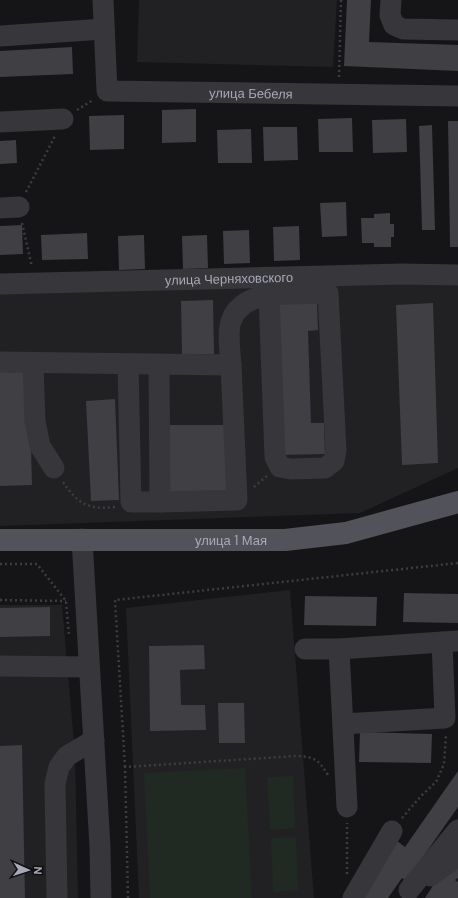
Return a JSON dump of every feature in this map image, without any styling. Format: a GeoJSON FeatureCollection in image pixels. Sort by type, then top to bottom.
{"type":"FeatureCollection","features":[{"type":"Feature","properties":{"kind":"main road","name":"улица 1 Мая"},"geometry":{"type":"LineString","coordinates":[[0,540],[285,540],[346,533],[458,502]]}},
{"type":"Feature","properties":{"kind":"street"},"geometry":{"type":"LineString","coordinates":[[103,0],[106,91]]}},
{"type":"Feature","properties":{"kind":"street"},"geometry":{"type":"LineString","coordinates":[[391,0],[390,15],[394,25],[403,29],[458,30]]}},
{"type":"Feature","properties":{"kind":"street"},"geometry":{"type":"LineString","coordinates":[[0,36],[104,29]]}},
{"type":"Feature","properties":{"kind":"street","name":"улица Бебеля"},"geometry":{"type":"LineString","coordinates":[[106,91],[458,96]]}},
{"type":"Feature","properties":{"kind":"street"},"geometry":{"type":"LineString","coordinates":[[0,122],[63,119]]}},
{"type":"Feature","properties":{"kind":"street","name":"улица Черняховского"},"geometry":{"type":"LineString","coordinates":[[0,284],[402,274],[458,275]]}},
{"type":"Feature","properties":{"kind":"street"},"geometry":{"type":"LineString","coordinates":[[128,364],[131,502],[237,500],[230,335],[231,319],[242,305],[253,299],[269,296],[328,293],[336,450],[334,461],[325,468],[291,469],[280,467],[275,457],[269,296]]}},
{"type":"Feature","properties":{"kind":"street"},"geometry":{"type":"LineString","coordinates":[[0,362],[231,365]]}},
{"type":"Feature","properties":{"kind":"street"},"geometry":{"type":"LineString","coordinates":[[33,363],[35,421],[40,446],[54,468]]}},
{"type":"Feature","properties":{"kind":"street"},"geometry":{"type":"LineString","coordinates":[[159,364],[160,502]]}},
{"type":"Feature","properties":{"kind":"street"},"geometry":{"type":"LineString","coordinates":[[82,539],[100,846],[101,898]]}},
{"type":"Feature","properties":{"kind":"street"},"geometry":{"type":"LineString","coordinates":[[305,649],[339,649],[450,642],[445,718],[343,724]]}},
{"type":"Feature","properties":{"kind":"street"},"geometry":{"type":"LineString","coordinates":[[339,649],[348,806]]}},
{"type":"Feature","properties":{"kind":"street"},"geometry":{"type":"LineString","coordinates":[[0,666],[89,666]]}},
{"type":"Feature","properties":{"kind":"street"},"geometry":{"type":"LineString","coordinates":[[57,898],[55,784],[59,767],[67,756],[94,740]]}},
{"type":"Feature","properties":{"kind":"street"},"geometry":{"type":"LineString","coordinates":[[458,830],[409,890],[458,856]]}},
{"type":"Feature","properties":{"kind":"street"},"geometry":{"type":"LineString","coordinates":[[353,898],[392,832]]}},
{"type":"Feature","properties":{"kind":"path"},"geometry":{"type":"LineString","coordinates":[[338,94],[341,0]]}},
{"type":"Feature","properties":{"kind":"path"},"geometry":{"type":"LineString","coordinates":[[36,283],[9,207],[63,119],[106,91]]}},
{"type":"Feature","properties":{"kind":"path"},"geometry":{"type":"LineString","coordinates":[[54,468],[72,494],[82,503],[93,508],[119,506],[131,502]]}},
{"type":"Feature","properties":{"kind":"path"},"geometry":{"type":"LineString","coordinates":[[128,898],[125,767],[115,600],[458,563]]}},
{"type":"Feature","properties":{"kind":"path"},"geometry":{"type":"LineString","coordinates":[[0,564],[37,564],[66,601],[69,638]]}},
{"type":"Feature","properties":{"kind":"path"},"geometry":{"type":"LineString","coordinates":[[0,600],[66,601]]}},
{"type":"Feature","properties":{"kind":"path"},"geometry":{"type":"LineString","coordinates":[[392,832],[405,814],[436,782],[444,764],[446,744],[445,718]]}},
{"type":"Feature","properties":{"kind":"path"},"geometry":{"type":"LineString","coordinates":[[125,767],[296,756],[310,757],[320,763],[328,776]]}},
{"type":"Feature","properties":{"kind":"path"},"geometry":{"type":"LineString","coordinates":[[347,875],[348,806]]}},
{"type":"Feature","properties":{"kind":"shaded area"},"geometry":{"type":"Polygon","coordinates":[[[139,0],[337,0],[333,67],[137,62],[139,0]]]}},
{"type":"Feature","properties":{"kind":"shaded area"},"geometry":{"type":"Polygon","coordinates":[[[458,280],[458,468],[360,513],[0,526],[0,294],[458,280]]]}},
{"type":"Feature","properties":{"kind":"shaded area"},"geometry":{"type":"Polygon","coordinates":[[[290,590],[314,898],[139,898],[126,608],[290,590]]]}},
{"type":"Feature","properties":{"kind":"shaded area"},"geometry":{"type":"Polygon","coordinates":[[[0,605],[62,605],[75,754],[78,898],[0,898],[0,605]]]}},
{"type":"Feature","properties":{"kind":"shaded area"},"geometry":{"type":"Polygon","coordinates":[[[245,768],[252,898],[150,898],[144,773],[245,768]]]}},
{"type":"Feature","properties":{"kind":"shaded area"},"geometry":{"type":"Polygon","coordinates":[[[293,776],[295,828],[270,830],[267,777],[293,776]]]}},
{"type":"Feature","properties":{"kind":"shaded area"},"geometry":{"type":"Polygon","coordinates":[[[296,837],[298,890],[273,892],[271,838],[296,837]]]}},
{"type":"Feature","properties":{"kind":"building"},"geometry":{"type":"Polygon","coordinates":[[[347,0],[371,0],[369,42],[458,45],[458,71],[344,66],[347,0]]]}},
{"type":"Feature","properties":{"kind":"building"},"geometry":{"type":"Polygon","coordinates":[[[72,47],[73,74],[0,77],[0,51],[72,47]]]}},
{"type":"Feature","properties":{"kind":"building"},"geometry":{"type":"Polygon","coordinates":[[[196,109],[196,142],[162,143],[162,110],[196,109]]]}},
{"type":"Feature","properties":{"kind":"building"},"geometry":{"type":"Polygon","coordinates":[[[124,115],[124,149],[90,150],[89,116],[124,115]]]}},
{"type":"Feature","properties":{"kind":"building"},"geometry":{"type":"Polygon","coordinates":[[[352,118],[353,152],[319,152],[318,119],[352,118]]]}},
{"type":"Feature","properties":{"kind":"building"},"geometry":{"type":"Polygon","coordinates":[[[406,119],[407,152],[373,153],[372,120],[406,119]]]}},
{"type":"Feature","properties":{"kind":"building"},"geometry":{"type":"Polygon","coordinates":[[[448,121],[458,121],[458,247],[450,247],[448,121]]]}},
{"type":"Feature","properties":{"kind":"building"},"geometry":{"type":"Polygon","coordinates":[[[432,125],[435,230],[422,230],[419,126],[432,125]]]}},
{"type":"Feature","properties":{"kind":"building"},"geometry":{"type":"Polygon","coordinates":[[[263,127],[297,127],[298,160],[264,161],[263,127]]]}},
{"type":"Feature","properties":{"kind":"building"},"geometry":{"type":"Polygon","coordinates":[[[251,129],[252,163],[218,163],[217,130],[251,129]]]}},
{"type":"Feature","properties":{"kind":"building"},"geometry":{"type":"Polygon","coordinates":[[[16,140],[17,163],[0,164],[0,141],[16,140]]]}},
{"type":"Feature","properties":{"kind":"building"},"geometry":{"type":"Polygon","coordinates":[[[346,202],[347,236],[322,237],[320,203],[346,202]]]}},
{"type":"Feature","properties":{"kind":"building"},"geometry":{"type":"Polygon","coordinates":[[[390,213],[390,224],[394,224],[394,237],[391,237],[391,247],[374,247],[374,243],[362,243],[361,218],[374,218],[374,214],[390,213]]]}},
{"type":"Feature","properties":{"kind":"building"},"geometry":{"type":"Polygon","coordinates":[[[22,225],[23,254],[0,255],[0,226],[22,225]]]}},
{"type":"Feature","properties":{"kind":"building"},"geometry":{"type":"Polygon","coordinates":[[[299,226],[300,260],[274,261],[273,227],[299,226]]]}},
{"type":"Feature","properties":{"kind":"building"},"geometry":{"type":"Polygon","coordinates":[[[249,230],[250,263],[224,264],[223,231],[249,230]]]}},
{"type":"Feature","properties":{"kind":"building"},"geometry":{"type":"Polygon","coordinates":[[[87,233],[88,259],[42,260],[41,235],[87,233]]]}},
{"type":"Feature","properties":{"kind":"building"},"geometry":{"type":"Polygon","coordinates":[[[144,235],[145,269],[119,270],[118,236],[144,235]]]}},
{"type":"Feature","properties":{"kind":"building"},"geometry":{"type":"Polygon","coordinates":[[[207,235],[208,268],[183,269],[182,236],[207,235]]]}},
{"type":"Feature","properties":{"kind":"building"},"geometry":{"type":"Polygon","coordinates":[[[213,300],[214,354],[182,355],[181,301],[213,300]]]}},
{"type":"Feature","properties":{"kind":"building"},"geometry":{"type":"Polygon","coordinates":[[[317,301],[318,330],[308,331],[311,423],[324,423],[325,454],[282,455],[278,302],[317,301]]]}},
{"type":"Feature","properties":{"kind":"building"},"geometry":{"type":"Polygon","coordinates":[[[433,303],[438,463],[402,465],[396,305],[433,303]]]}},
{"type":"Feature","properties":{"kind":"building"},"geometry":{"type":"Polygon","coordinates":[[[0,372],[29,372],[32,485],[0,486],[0,372]]]}},
{"type":"Feature","properties":{"kind":"building"},"geometry":{"type":"Polygon","coordinates":[[[115,399],[119,500],[91,501],[86,401],[115,399]]]}},
{"type":"Feature","properties":{"kind":"building"},"geometry":{"type":"Polygon","coordinates":[[[167,425],[227,425],[227,493],[167,493],[167,425]]]}},
{"type":"Feature","properties":{"kind":"building"},"geometry":{"type":"Polygon","coordinates":[[[404,593],[458,594],[458,623],[403,622],[404,593]]]}},
{"type":"Feature","properties":{"kind":"building"},"geometry":{"type":"Polygon","coordinates":[[[305,596],[377,597],[376,626],[304,625],[305,596]]]}},
{"type":"Feature","properties":{"kind":"building"},"geometry":{"type":"Polygon","coordinates":[[[50,607],[50,636],[0,637],[0,608],[50,607]]]}},
{"type":"Feature","properties":{"kind":"building"},"geometry":{"type":"Polygon","coordinates":[[[204,645],[205,669],[180,670],[181,705],[205,705],[206,730],[150,731],[149,646],[204,645]]]}},
{"type":"Feature","properties":{"kind":"building"},"geometry":{"type":"Polygon","coordinates":[[[218,703],[244,703],[245,743],[219,743],[218,703]]]}},
{"type":"Feature","properties":{"kind":"building"},"geometry":{"type":"Polygon","coordinates":[[[360,732],[432,734],[431,763],[359,762],[360,732]]]}},
{"type":"Feature","properties":{"kind":"building"},"geometry":{"type":"Polygon","coordinates":[[[22,745],[25,898],[0,898],[0,746],[22,745]]]}},
{"type":"Feature","properties":{"kind":"building"},"geometry":{"type":"Polygon","coordinates":[[[458,771],[458,807],[406,881],[402,878],[388,898],[364,898],[396,840],[405,847],[458,771]]]}},
{"type":"Feature","properties":{"kind":"building"},"geometry":{"type":"Polygon","coordinates":[[[458,861],[458,878],[455,880],[458,882],[458,898],[425,898],[443,870],[458,861]]]}}]}
